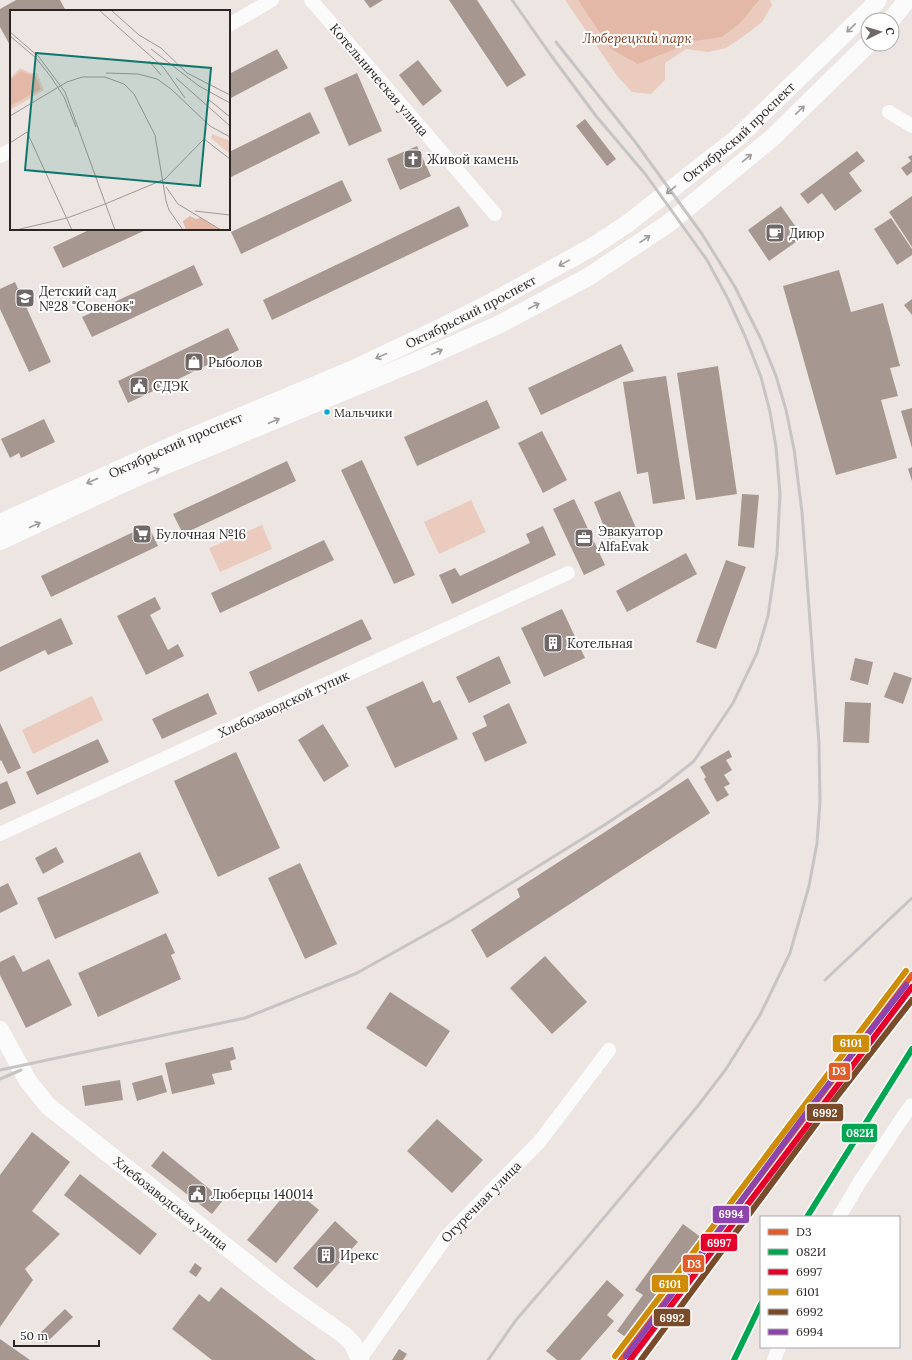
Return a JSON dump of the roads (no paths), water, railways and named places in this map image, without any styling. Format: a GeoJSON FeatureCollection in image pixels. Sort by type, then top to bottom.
{"type":"FeatureCollection","features":[{"type":"Feature","properties":{"kind":"main road","name":"Октябрьский проспект"},"geometry":{"type":"LineString","coordinates":[[0,523],[189,438],[356,368],[492,302],[592,247],[627,224],[737,138],[878,0]]}},
{"type":"Feature","properties":{"kind":"main road"},"geometry":{"type":"LineString","coordinates":[[897,12],[907,0]]}},
{"type":"Feature","properties":{"kind":"main road","name":"Октябрьский проспект"},"geometry":{"type":"LineString","coordinates":[[0,541],[136,478],[415,362],[500,324],[588,277],[669,223],[772,138],[860,52]]}},
{"type":"Feature","properties":{"kind":"main road","name":"Хлебозаводская улица"},"geometry":{"type":"LineString","coordinates":[[0,1030],[28,1081],[48,1106],[286,1294],[344,1335],[353,1344],[360,1359]]}},
{"type":"Feature","properties":{"kind":"street"},"geometry":{"type":"LineString","coordinates":[[230,23],[272,0]]}},
{"type":"Feature","properties":{"kind":"street","name":"Котельническая улица"},"geometry":{"type":"LineString","coordinates":[[311,0],[495,214]]}},
{"type":"Feature","properties":{"kind":"street"},"geometry":{"type":"LineString","coordinates":[[889,112],[912,126]]}},
{"type":"Feature","properties":{"kind":"street"},"geometry":{"type":"LineString","coordinates":[[0,156],[10,151]]}},
{"type":"Feature","properties":{"kind":"street","name":"Хлебозаводской тупик"},"geometry":{"type":"LineString","coordinates":[[0,834],[568,573]]}},
{"type":"Feature","properties":{"kind":"street","name":"Огуречная улица"},"geometry":{"type":"LineString","coordinates":[[360,1359],[446,1237],[540,1141],[609,1050]]}},
{"type":"Feature","properties":{"kind":"street"},"geometry":{"type":"LineString","coordinates":[[840,1216],[859,1183],[912,1105]]}},
{"type":"Feature","properties":{"kind":"street"},"geometry":{"type":"LineString","coordinates":[[774,1360],[779,1348]]}},
{"type":"Feature","properties":{"kind":"railway"},"geometry":{"type":"LineString","coordinates":[[0,1070],[245,1018],[357,973],[450,921],[606,824],[660,788],[694,761],[733,703],[757,653],[768,616],[777,554],[780,494],[776,447],[770,412],[761,377],[745,336],[728,299],[707,260],[646,175],[596,116],[512,0]]}},
{"type":"Feature","properties":{"kind":"railway"},"geometry":{"type":"LineString","coordinates":[[488,1360],[516,1320],[697,1107],[726,1069],[760,1015],[790,953],[809,886],[817,843],[820,802],[819,744],[802,512],[794,449],[786,410],[776,376],[761,339],[735,287],[702,234],[636,143],[556,42]]}},
{"type":"Feature","properties":{"kind":"railway"},"geometry":{"type":"LineString","coordinates":[[825,980],[912,898]]}},
{"type":"Feature","properties":{"kind":"railway"},"geometry":{"type":"LineString","coordinates":[[0,1079],[21,1070]]}},
{"type":"Feature","properties":{"kind":"place","name":"Живой камень"},"geometry":{"type":"Point","coordinates":[413,159]}},
{"type":"Feature","properties":{"kind":"place","name":"Диюр"},"geometry":{"type":"Point","coordinates":[775,233]}},
{"type":"Feature","properties":{"kind":"place","name":"Детский сад №28 \"Совенок\""},"geometry":{"type":"Point","coordinates":[25,298]}},
{"type":"Feature","properties":{"kind":"place","name":"Рыболов"},"geometry":{"type":"Point","coordinates":[194,362]}},
{"type":"Feature","properties":{"kind":"place","name":"СДЭК"},"geometry":{"type":"Point","coordinates":[139,386]}},
{"type":"Feature","properties":{"kind":"place","name":"Мальчики"},"geometry":{"type":"Point","coordinates":[327,412]}},
{"type":"Feature","properties":{"kind":"place","name":"Булочная №16"},"geometry":{"type":"Point","coordinates":[142,534]}},
{"type":"Feature","properties":{"kind":"place","name":"Эвакуатор AlfaEvak"},"geometry":{"type":"Point","coordinates":[584,538]}},
{"type":"Feature","properties":{"kind":"place","name":"Котельная"},"geometry":{"type":"Point","coordinates":[553,643]}},
{"type":"Feature","properties":{"kind":"place","name":"Люберцы 140014"},"geometry":{"type":"Point","coordinates":[197,1194]}},
{"type":"Feature","properties":{"kind":"place","name":"Ирекс"},"geometry":{"type":"Point","coordinates":[326,1255]}},
{"type":"Feature","properties":{"kind":"park label","name":"Люберецкий парк"},"geometry":{"type":"Point","coordinates":[637,38]}}]}
